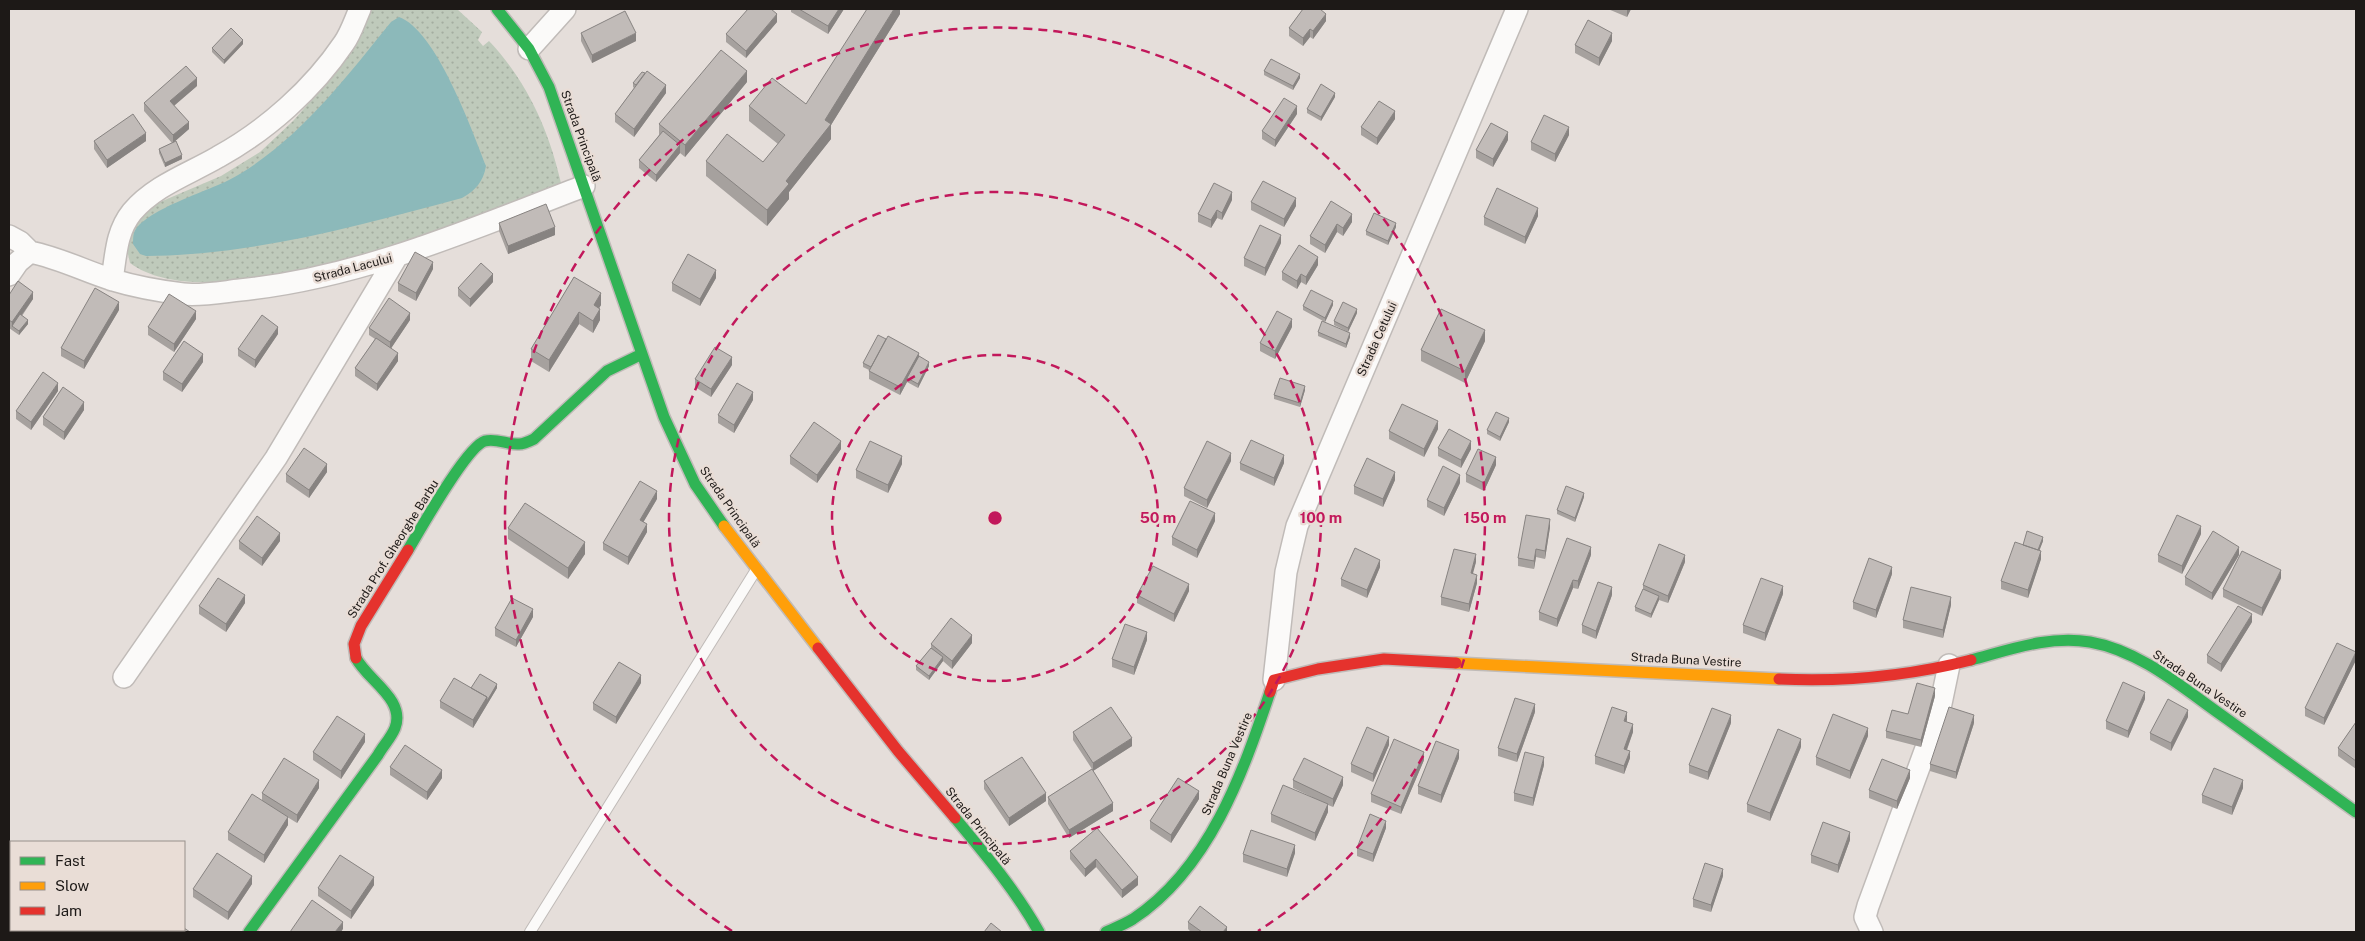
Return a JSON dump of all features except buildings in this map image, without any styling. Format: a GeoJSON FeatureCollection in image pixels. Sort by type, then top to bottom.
{"type":"FeatureCollection","features":[{"type":"Feature","properties":{"kind":"street"},"geometry":{"type":"LineString","coordinates":[[112,280],[118,234],[132,212],[156,190],[220,156],[267,125],[313,82],[324,69],[345,42],[360,9]]}},
{"type":"Feature","properties":{"kind":"street","name":"Strada Principală"},"geometry":{"type":"LineString","coordinates":[[497,9],[529,49],[549,87],[642,354],[679,453],[695,484],[757,569],[898,752],[988,858],[1028,912],[1039,932]]}},
{"type":"Feature","properties":{"kind":"street"},"geometry":{"type":"LineString","coordinates":[[529,49],[565,9]]}},
{"type":"Feature","properties":{"kind":"street","name":"Strada Cetului"},"geometry":{"type":"LineString","coordinates":[[1274,680],[1284,580],[1297,526],[1517,9]]}},
{"type":"Feature","properties":{"kind":"street","name":"Strada Lacului"},"geometry":{"type":"LineString","coordinates":[[30,252],[75,264],[112,280],[186,294],[271,287],[344,272],[397,256],[584,186]]}},
{"type":"Feature","properties":{"kind":"street"},"geometry":{"type":"LineString","coordinates":[[9,236],[20,242],[30,252],[9,275]]}},
{"type":"Feature","properties":{"kind":"street"},"geometry":{"type":"LineString","coordinates":[[124,677],[276,458],[397,256]]}},
{"type":"Feature","properties":{"kind":"street","name":"Strada Prof. Gheorghe Barbu"},"geometry":{"type":"LineString","coordinates":[[249,932],[378,755],[395,727],[397,712],[390,697],[363,670],[357,658],[354,644],[361,626],[456,473],[475,447],[484,441],[494,440],[520,444],[534,439],[607,371],[642,354]]}},
{"type":"Feature","properties":{"kind":"street","name":"Strada Buna Vestire"},"geometry":{"type":"LineString","coordinates":[[1106,932],[1136,917],[1161,896],[1186,869],[1213,830],[1256,737],[1274,680],[1318,669],[1384,659],[1816,681],[1870,678],[1949,665],[2036,643],[2062,640],[2090,642],[2131,655],[2162,673],[2356,812]]}},
{"type":"Feature","properties":{"kind":"street"},"geometry":{"type":"LineString","coordinates":[[1872,932],[1865,917],[1868,906],[1939,713],[1949,665]]}},
{"type":"Feature","properties":{"kind":"lane"},"geometry":{"type":"LineString","coordinates":[[530,932],[757,569]]}},
{"type":"Feature","properties":{"kind":"green space"},"geometry":{"type":"Polygon","coordinates":[[[365,9],[457,9],[482,32],[478,40],[483,46],[489,41],[515,73],[543,125],[561,183],[538,197],[391,247],[331,264],[271,276],[215,282],[167,279],[130,263],[125,241],[143,212],[160,202],[221,176],[260,152],[293,121],[332,77],[352,42],[365,9]]]}},
{"type":"Feature","properties":{"kind":"water"},"geometry":{"type":"Polygon","coordinates":[[[399,17],[413,26],[426,41],[439,60],[462,106],[486,166],[483,177],[475,189],[462,198],[384,219],[266,245],[186,254],[146,256],[140,254],[133,244],[133,237],[140,225],[162,209],[229,180],[276,148],[318,109],[391,22],[399,17]]]}},
{"type":"Feature","properties":{"kind":"traffic: fast"},"geometry":{"type":"LineString","coordinates":[[497,9],[529,49],[549,87],[664,417],[695,484],[724,526]]}},
{"type":"Feature","properties":{"kind":"traffic: fast"},"geometry":{"type":"LineString","coordinates":[[408,550],[444,490],[477,446],[489,440],[519,444],[534,439],[607,371],[642,354]]}},
{"type":"Feature","properties":{"kind":"traffic: fast"},"geometry":{"type":"LineString","coordinates":[[1971,660],[2015,648],[2059,640],[2090,642],[2127,654],[2179,684],[2356,812]]}},
{"type":"Feature","properties":{"kind":"traffic: fast"},"geometry":{"type":"LineString","coordinates":[[249,932],[378,755],[395,728],[397,718],[395,708],[390,699],[356,658]]}},
{"type":"Feature","properties":{"kind":"traffic: fast"},"geometry":{"type":"LineString","coordinates":[[1106,932],[1133,919],[1160,898],[1183,874],[1203,847],[1235,786],[1270,692]]}},
{"type":"Feature","properties":{"kind":"traffic: fast"},"geometry":{"type":"LineString","coordinates":[[955,818],[1010,887],[1039,932]]}},
{"type":"Feature","properties":{"kind":"traffic: slow"},"geometry":{"type":"LineString","coordinates":[[724,526],[818,648]]}},
{"type":"Feature","properties":{"kind":"traffic: slow"},"geometry":{"type":"LineString","coordinates":[[1456,663],[1779,679]]}},
{"type":"Feature","properties":{"kind":"traffic: jam"},"geometry":{"type":"LineString","coordinates":[[356,658],[354,644],[361,626],[408,550]]}},
{"type":"Feature","properties":{"kind":"traffic: jam"},"geometry":{"type":"LineString","coordinates":[[818,648],[898,751],[955,818]]}},
{"type":"Feature","properties":{"kind":"traffic: jam"},"geometry":{"type":"LineString","coordinates":[[1270,692],[1274,680],[1318,669],[1384,659],[1456,663]]}},
{"type":"Feature","properties":{"kind":"traffic: jam"},"geometry":{"type":"LineString","coordinates":[[1779,679],[1827,680],[1876,677],[1948,666],[1971,660]]}}]}
